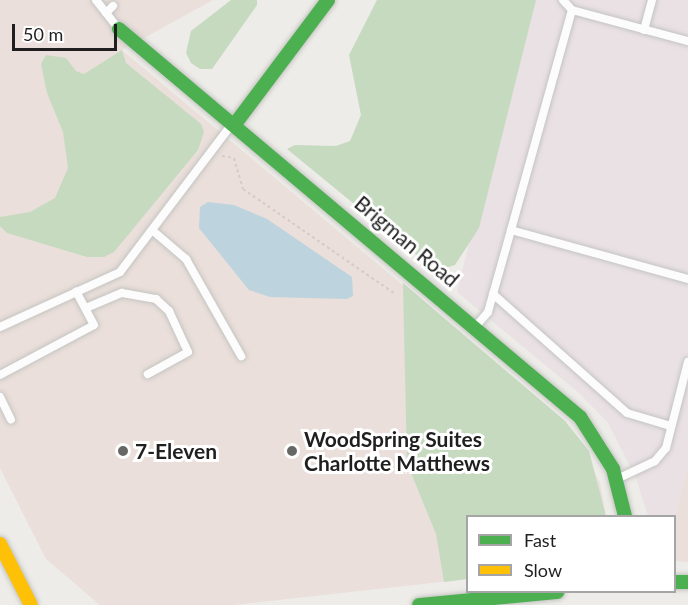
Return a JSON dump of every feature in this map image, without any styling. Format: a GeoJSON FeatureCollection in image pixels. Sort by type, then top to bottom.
{"type":"FeatureCollection","features":[{"type":"Feature","properties":{"kind":"main road"},"geometry":{"type":"LineString","coordinates":[[234,123],[328,0]]}},
{"type":"Feature","properties":{"kind":"main road","name":"Brigman Road"},"geometry":{"type":"LineString","coordinates":[[120,29],[476,326],[580,417],[605,450],[617,479],[625,515]]}},
{"type":"Feature","properties":{"kind":"main road"},"geometry":{"type":"LineString","coordinates":[[0,544],[31,605]]}},
{"type":"Feature","properties":{"kind":"main road"},"geometry":{"type":"LineString","coordinates":[[419,605],[537,593]]}},
{"type":"Feature","properties":{"kind":"lane"},"geometry":{"type":"LineString","coordinates":[[96,0],[110,10],[120,29]]}},
{"type":"Feature","properties":{"kind":"lane"},"geometry":{"type":"LineString","coordinates":[[563,0],[572,10],[688,41]]}},
{"type":"Feature","properties":{"kind":"lane"},"geometry":{"type":"LineString","coordinates":[[644,30],[652,0]]}},
{"type":"Feature","properties":{"kind":"lane"},"geometry":{"type":"LineString","coordinates":[[476,326],[488,312],[572,10]]}},
{"type":"Feature","properties":{"kind":"lane"},"geometry":{"type":"LineString","coordinates":[[0,327],[76,291],[99,284],[120,272],[234,123]]}},
{"type":"Feature","properties":{"kind":"lane"},"geometry":{"type":"LineString","coordinates":[[152,230],[186,259],[241,356]]}},
{"type":"Feature","properties":{"kind":"lane"},"geometry":{"type":"LineString","coordinates":[[511,230],[688,279]]}},
{"type":"Feature","properties":{"kind":"lane"},"geometry":{"type":"LineString","coordinates":[[0,375],[94,325],[76,291]]}},
{"type":"Feature","properties":{"kind":"lane"},"geometry":{"type":"LineString","coordinates":[[86,308],[122,293],[156,299],[169,311],[188,352],[148,374]]}},
{"type":"Feature","properties":{"kind":"lane"},"geometry":{"type":"LineString","coordinates":[[493,294],[627,413],[671,426]]}},
{"type":"Feature","properties":{"kind":"lane"},"geometry":{"type":"LineString","coordinates":[[617,479],[655,461],[666,448],[688,362]]}},
{"type":"Feature","properties":{"kind":"lane"},"geometry":{"type":"LineString","coordinates":[[0,397],[11,420]]}},
{"type":"Feature","properties":{"kind":"path"},"geometry":{"type":"LineString","coordinates":[[220,157],[228,154],[234,158],[243,189],[394,293]]}},
{"type":"Feature","properties":{"kind":"shaded area"},"geometry":{"type":"Polygon","coordinates":[[[0,0],[213,0],[122,50],[565,421],[600,483],[606,515],[466,515],[466,579],[234,605],[100,605],[46,559],[0,468],[0,0]]]}},
{"type":"Feature","properties":{"kind":"shaded area"},"geometry":{"type":"Polygon","coordinates":[[[529,0],[688,0],[688,464],[675,515],[648,515],[636,478],[608,423],[579,393],[457,292],[529,0]]]}},
{"type":"Feature","properties":{"kind":"shaded area"},"geometry":{"type":"Polygon","coordinates":[[[688,464],[688,562],[676,561],[675,515],[688,464]]]}},
{"type":"Feature","properties":{"kind":"green space"},"geometry":{"type":"Polygon","coordinates":[[[231,0],[257,0],[257,5],[212,69],[200,69],[191,63],[186,53],[191,31],[231,0]]]}},
{"type":"Feature","properties":{"kind":"green space"},"geometry":{"type":"Polygon","coordinates":[[[377,0],[536,0],[479,228],[455,265],[442,269],[425,262],[287,149],[295,145],[336,146],[350,141],[361,115],[349,55],[377,0]]]}},
{"type":"Feature","properties":{"kind":"green space"},"geometry":{"type":"Polygon","coordinates":[[[122,50],[126,63],[201,124],[204,132],[198,150],[114,252],[104,257],[87,257],[7,233],[0,226],[0,217],[30,212],[55,198],[68,168],[63,132],[47,93],[41,64],[46,55],[66,58],[76,71],[84,74],[122,50]]]}},
{"type":"Feature","properties":{"kind":"green space"},"geometry":{"type":"Polygon","coordinates":[[[403,283],[565,421],[589,451],[606,515],[466,515],[466,579],[444,582],[436,534],[407,463],[403,283]]]}},
{"type":"Feature","properties":{"kind":"water"},"geometry":{"type":"Polygon","coordinates":[[[208,202],[234,205],[267,219],[352,277],[353,296],[347,299],[270,297],[249,290],[199,228],[200,207],[208,202]]]}},
{"type":"Feature","properties":{"kind":"traffic: fast"},"geometry":{"type":"LineString","coordinates":[[235,124],[328,0]]}},
{"type":"Feature","properties":{"kind":"traffic: fast"},"geometry":{"type":"LineString","coordinates":[[119,29],[580,417],[613,469],[625,515]]}},
{"type":"Feature","properties":{"kind":"traffic: fast"},"geometry":{"type":"LineString","coordinates":[[676,582],[688,582]]}},
{"type":"Feature","properties":{"kind":"traffic: fast"},"geometry":{"type":"LineString","coordinates":[[419,605],[546,593]]}},
{"type":"Feature","properties":{"kind":"traffic: slow"},"geometry":{"type":"LineString","coordinates":[[0,544],[31,605]]}},
{"type":"Feature","properties":{"kind":"place","name":"7-Eleven"},"geometry":{"type":"Point","coordinates":[123,451]}},
{"type":"Feature","properties":{"kind":"place","name":"WoodSpring Suites Charlotte Matthews"},"geometry":{"type":"Point","coordinates":[292,451]}}]}
